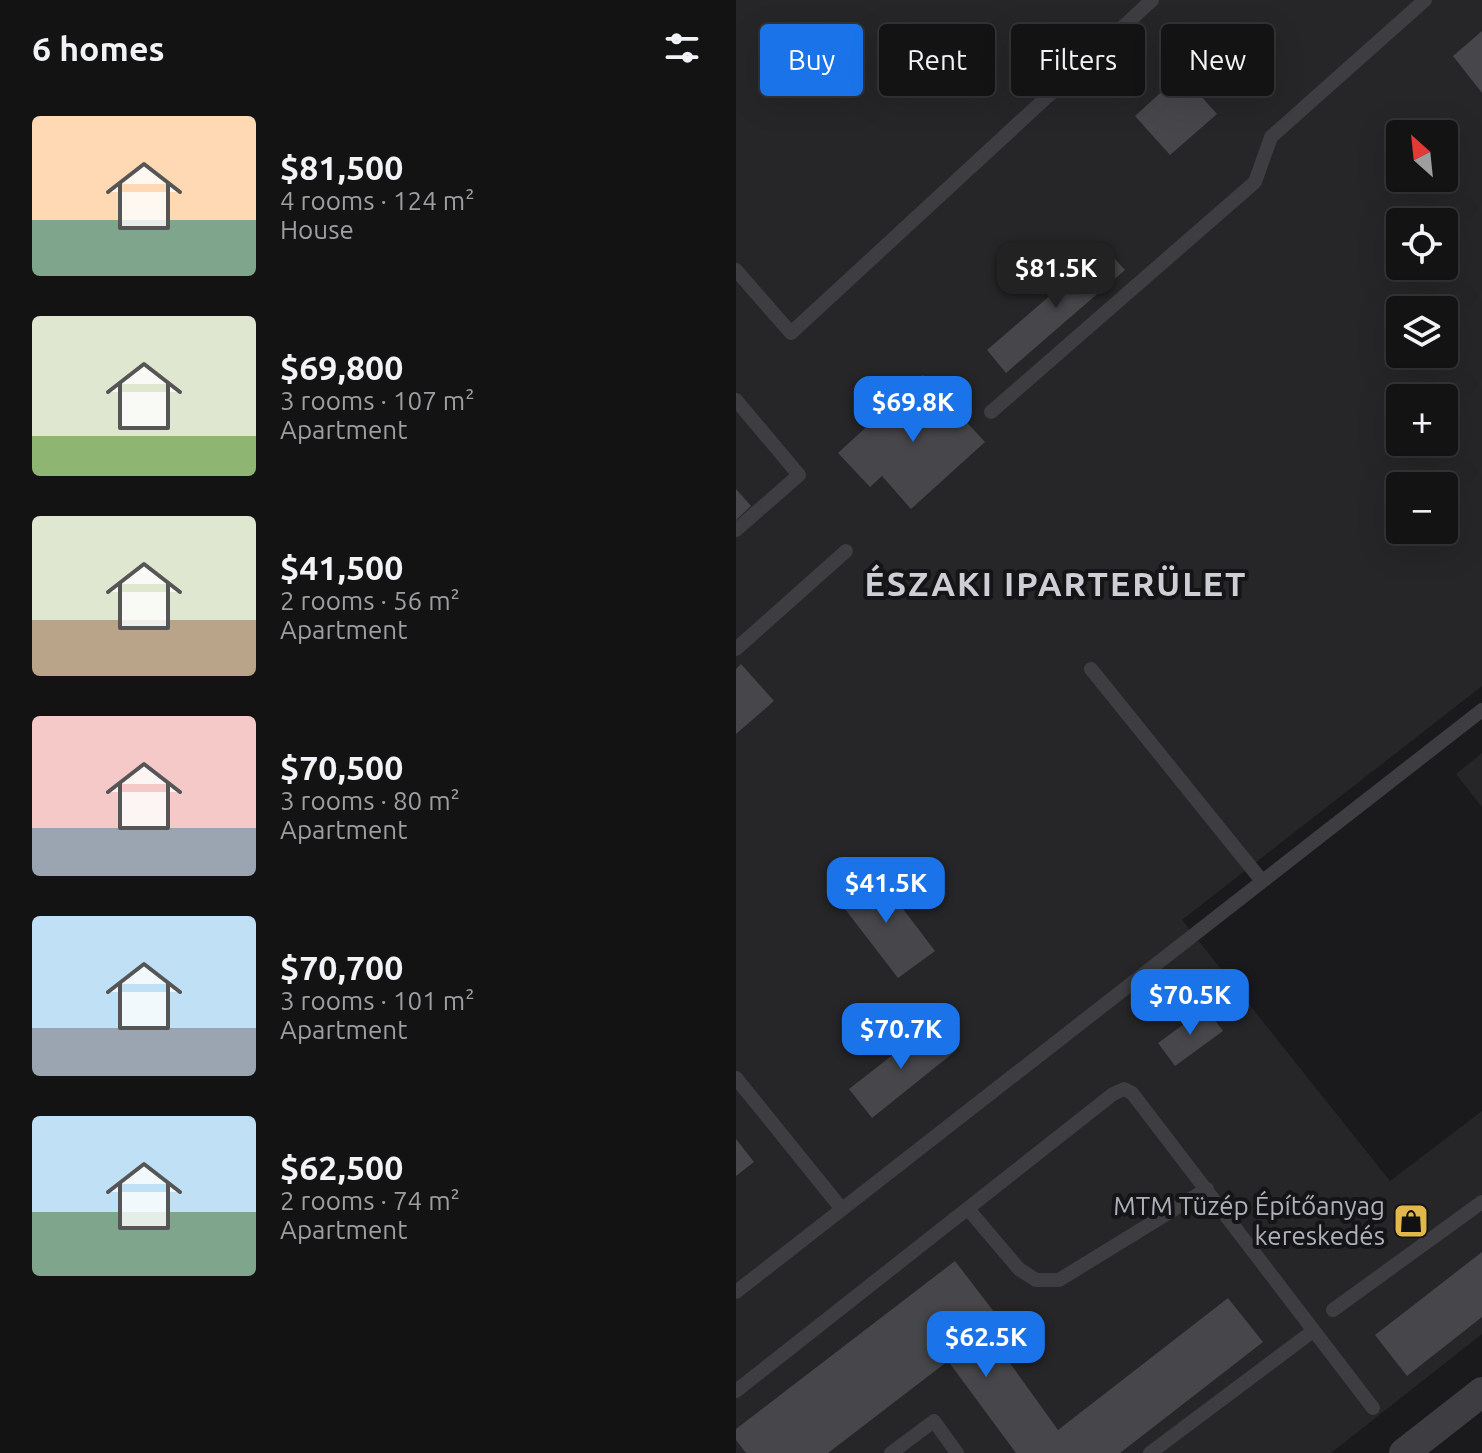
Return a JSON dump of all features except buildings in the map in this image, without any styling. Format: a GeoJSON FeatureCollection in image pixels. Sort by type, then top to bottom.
{"type":"FeatureCollection","features":[{"type":"Feature","properties":{"kind":"street"},"geometry":{"type":"LineString","coordinates":[[1404,1453],[1482,1392]]}},
{"type":"Feature","properties":{"kind":"lane"},"geometry":{"type":"LineString","coordinates":[[736,270],[791,333],[1152,0]]}},
{"type":"Feature","properties":{"kind":"lane"},"geometry":{"type":"LineString","coordinates":[[991,412],[1255,182],[1271,137],[1425,0]]}},
{"type":"Feature","properties":{"kind":"lane"},"geometry":{"type":"LineString","coordinates":[[736,400],[799,475],[736,530]]}},
{"type":"Feature","properties":{"kind":"lane"},"geometry":{"type":"LineString","coordinates":[[736,649],[846,551]]}},
{"type":"Feature","properties":{"kind":"lane"},"geometry":{"type":"LineString","coordinates":[[1091,669],[1262,881]]}},
{"type":"Feature","properties":{"kind":"lane"},"geometry":{"type":"LineString","coordinates":[[736,1292],[1482,710]]}},
{"type":"Feature","properties":{"kind":"lane"},"geometry":{"type":"LineString","coordinates":[[736,1078],[841,1208]]}},
{"type":"Feature","properties":{"kind":"lane"},"geometry":{"type":"LineString","coordinates":[[736,1391],[1113,1094],[1124,1089],[1132,1093],[1207,1189],[1373,1408]]}},
{"type":"Feature","properties":{"kind":"lane"},"geometry":{"type":"LineString","coordinates":[[968,1209],[1019,1269],[1036,1280],[1059,1280],[1207,1189]]}},
{"type":"Feature","properties":{"kind":"lane"},"geometry":{"type":"LineString","coordinates":[[1333,1310],[1482,1202]]}},
{"type":"Feature","properties":{"kind":"lane"},"geometry":{"type":"LineString","coordinates":[[1150,1453],[1313,1331]]}},
{"type":"Feature","properties":{"kind":"lane"},"geometry":{"type":"LineString","coordinates":[[891,1453],[934,1421],[957,1453]]}},
{"type":"Feature","properties":{"kind":"shaded area"},"geometry":{"type":"Polygon","coordinates":[[[736,0],[1482,0],[1482,686],[1182,920],[1390,1181],[1482,1111],[1482,1334],[1331,1453],[736,1453],[736,0]]]}},
{"type":"Feature","properties":{"kind":"shaded area"},"geometry":{"type":"Polygon","coordinates":[[[1482,753],[1482,807],[1456,774],[1482,753]]]}},
{"type":"Feature","properties":{"kind":"place","name":"MTM Tüzép Építőanyag kereskedés"},"geometry":{"type":"Point","coordinates":[1411,1221]}},
{"type":"Feature","properties":{"kind":"district","name":"ÉSZAKI IPARTERÜLET"},"geometry":{"type":"Point","coordinates":[1056,584]}}]}
